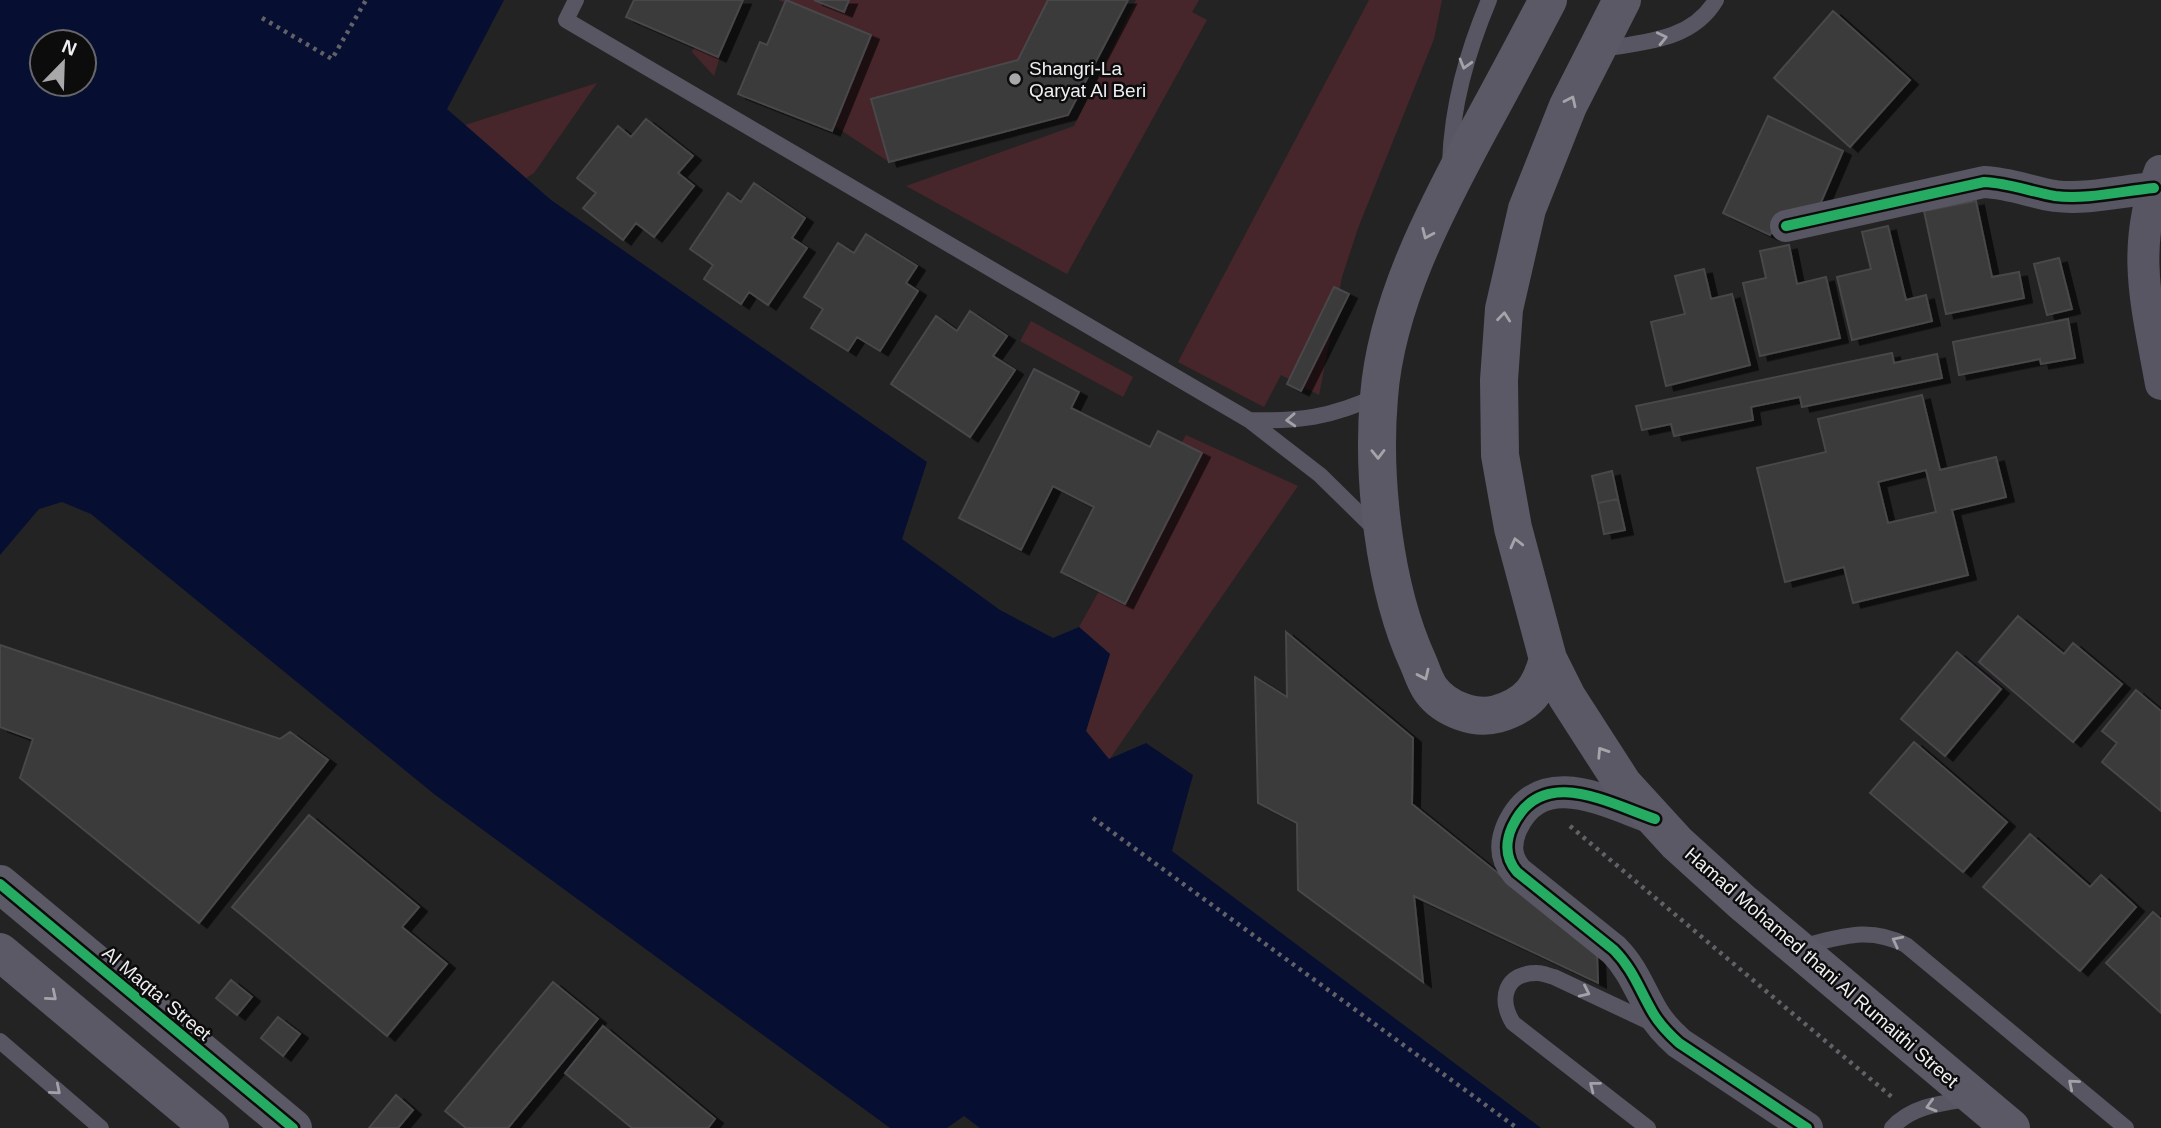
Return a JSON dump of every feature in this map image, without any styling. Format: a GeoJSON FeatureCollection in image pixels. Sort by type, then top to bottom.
{"type":"FeatureCollection","features":[{"type":"Feature","properties":{"kind":"main road"},"geometry":{"type":"LineString","coordinates":[[1548,0],[1450,184],[1417,256],[1391,329],[1379,396],[1377,460],[1393,589],[1411,647],[1432,691],[1452,708],[1472,715],[1493,715],[1513,709],[1530,697],[1542,680],[1548,659]]}},
{"type":"Feature","properties":{"kind":"main road","name":"Hamad Mohamed thani Al Rumaithi Street"},"geometry":{"type":"LineString","coordinates":[[1622,0],[1568,106],[1527,209],[1504,309],[1499,380],[1500,455],[1513,528],[1548,659],[1567,697],[1623,785],[1677,843],[1742,902],[2011,1128]]}},
{"type":"Feature","properties":{"kind":"main road","name":"Al Maqta' Street"},"geometry":{"type":"LineString","coordinates":[[0,884],[293,1128]]}},
{"type":"Feature","properties":{"kind":"main road"},"geometry":{"type":"LineString","coordinates":[[0,952],[210,1128]]}},
{"type":"Feature","properties":{"kind":"street"},"geometry":{"type":"LineString","coordinates":[[1786,226],[1984,182],[2067,197],[2157,179],[2146,218],[2143,279],[2161,384]]}},
{"type":"Feature","properties":{"kind":"street"},"geometry":{"type":"LineString","coordinates":[[1655,818],[1563,790],[1546,794],[1530,803],[1512,827],[1507,849],[1517,872],[1614,950],[1627,964],[1653,1014],[1679,1043],[1807,1128]]}},
{"type":"Feature","properties":{"kind":"lane"},"geometry":{"type":"LineString","coordinates":[[576,0],[566,20],[1249,420],[1320,475],[1385,540]]}},
{"type":"Feature","properties":{"kind":"lane"},"geometry":{"type":"LineString","coordinates":[[1450,184],[1451,136],[1458,88],[1471,42],[1489,0]]}},
{"type":"Feature","properties":{"kind":"lane"},"geometry":{"type":"LineString","coordinates":[[1596,50],[1670,38],[1693,25],[1716,0]]}},
{"type":"Feature","properties":{"kind":"lane"},"geometry":{"type":"LineString","coordinates":[[1249,420],[1302,420],[1329,415],[1379,396]]}},
{"type":"Feature","properties":{"kind":"lane"},"geometry":{"type":"LineString","coordinates":[[1796,948],[1855,934],[1873,933],[1906,945],[2126,1128]]}},
{"type":"Feature","properties":{"kind":"lane"},"geometry":{"type":"LineString","coordinates":[[1648,1128],[1513,1023],[1505,1011],[1504,996],[1511,983],[1523,975],[1538,973],[1554,977],[1664,1029]]}},
{"type":"Feature","properties":{"kind":"lane"},"geometry":{"type":"LineString","coordinates":[[0,1041],[101,1128]]}},
{"type":"Feature","properties":{"kind":"lane"},"geometry":{"type":"LineString","coordinates":[[1892,1128],[1898,1121],[1924,1107],[1975,1098]]}},
{"type":"Feature","properties":{"kind":"path"},"geometry":{"type":"LineString","coordinates":[[262,18],[332,59],[366,0]]}},
{"type":"Feature","properties":{"kind":"path"},"geometry":{"type":"LineString","coordinates":[[1537,799],[1911,1114]]}},
{"type":"Feature","properties":{"kind":"path"},"geometry":{"type":"LineString","coordinates":[[1093,818],[1517,1128]]}},
{"type":"Feature","properties":{"kind":"shaded area"},"geometry":{"type":"Polygon","coordinates":[[[715,0],[737,0],[714,76],[692,52],[715,0]]]}},
{"type":"Feature","properties":{"kind":"shaded area"},"geometry":{"type":"Polygon","coordinates":[[[778,0],[1048,0],[1018,60],[872,99],[889,162],[815,113],[840,24],[778,0]]]}},
{"type":"Feature","properties":{"kind":"shaded area"},"geometry":{"type":"Polygon","coordinates":[[[1136,0],[1199,0],[1192,12],[1207,20],[1067,274],[906,186],[1074,126],[1136,0]]]}},
{"type":"Feature","properties":{"kind":"shaded area"},"geometry":{"type":"Polygon","coordinates":[[[1369,0],[1442,0],[1434,39],[1358,228],[1342,277],[1319,395],[1281,375],[1264,407],[1178,362],[1369,0]]]}},
{"type":"Feature","properties":{"kind":"shaded area"},"geometry":{"type":"Polygon","coordinates":[[[597,83],[534,173],[526,178],[465,125],[597,83]]]}},
{"type":"Feature","properties":{"kind":"shaded area"},"geometry":{"type":"Polygon","coordinates":[[[1031,321],[1133,377],[1123,397],[1020,341],[1031,321]]]}},
{"type":"Feature","properties":{"kind":"shaded area"},"geometry":{"type":"Polygon","coordinates":[[[1186,435],[1298,486],[1109,760],[1086,731],[1110,654],[1079,627],[1186,435]]]}},
{"type":"Feature","properties":{"kind":"water"},"geometry":{"type":"Polygon","coordinates":[[[0,0],[504,0],[447,109],[551,200],[927,462],[902,539],[1000,610],[1053,638],[1079,627],[1110,654],[1086,731],[1109,759],[1146,743],[1193,775],[1172,851],[1541,1128],[980,1128],[964,1116],[947,1128],[890,1128],[434,794],[91,514],[62,502],[39,509],[0,555],[0,0]]]}},
{"type":"Feature","properties":{"kind":"building"},"geometry":{"type":"Polygon","coordinates":[[[634,0],[743,0],[718,57],[626,17],[634,0]]]}},
{"type":"Feature","properties":{"kind":"building"},"geometry":{"type":"Polygon","coordinates":[[[786,0],[871,35],[832,131],[738,94],[760,42],[767,45],[786,0]]]}},
{"type":"Feature","properties":{"kind":"building"},"geometry":{"type":"Polygon","coordinates":[[[814,0],[849,0],[844,12],[814,0]]]}},
{"type":"Feature","properties":{"kind":"building","name":"Shangri-La Qaryat Al Beri"},"geometry":{"type":"Polygon","coordinates":[[[1048,0],[1128,0],[1068,115],[889,162],[871,99],[1018,60],[1048,0]]]}},
{"type":"Feature","properties":{"kind":"building"},"geometry":{"type":"Polygon","coordinates":[[[1833,11],[1910,80],[1850,147],[1774,78],[1833,11]]]}},
{"type":"Feature","properties":{"kind":"building"},"geometry":{"type":"Polygon","coordinates":[[[1768,116],[1843,151],[1819,207],[1778,219],[1770,235],[1723,213],[1768,116]]]}},
{"type":"Feature","properties":{"kind":"building"},"geometry":{"type":"Polygon","coordinates":[[[646,119],[693,156],[678,173],[694,186],[654,237],[636,223],[623,240],[583,208],[596,193],[577,178],[618,126],[631,137],[646,119]]]}},
{"type":"Feature","properties":{"kind":"building"},"geometry":{"type":"Polygon","coordinates":[[[754,183],[805,218],[792,238],[807,248],[768,305],[749,292],[741,304],[704,279],[713,265],[690,249],[728,193],[741,202],[754,183]]]}},
{"type":"Feature","properties":{"kind":"building"},"geometry":{"type":"Polygon","coordinates":[[[1976,201],[1992,277],[2019,272],[2024,298],[1946,314],[1924,211],[1976,201]]]}},
{"type":"Feature","properties":{"kind":"building"},"geometry":{"type":"Polygon","coordinates":[[[1888,226],[1906,300],[1926,295],[1932,321],[1852,340],[1837,277],[1871,269],[1862,232],[1888,226]]]}},
{"type":"Feature","properties":{"kind":"building"},"geometry":{"type":"Polygon","coordinates":[[[866,234],[917,266],[906,283],[918,291],[880,351],[857,337],[848,351],[811,328],[823,309],[804,297],[838,243],[854,253],[866,234]]]}},
{"type":"Feature","properties":{"kind":"building"},"geometry":{"type":"Polygon","coordinates":[[[1789,245],[1797,284],[1826,277],[1840,338],[1760,356],[1743,283],[1766,278],[1760,251],[1789,245]]]}},
{"type":"Feature","properties":{"kind":"building"},"geometry":{"type":"Polygon","coordinates":[[[2059,258],[2072,309],[2047,315],[2034,264],[2059,258]]]}},
{"type":"Feature","properties":{"kind":"building"},"geometry":{"type":"Polygon","coordinates":[[[1704,269],[1711,299],[1732,294],[1750,365],[1666,386],[1651,322],[1685,314],[1675,276],[1704,269]]]}},
{"type":"Feature","properties":{"kind":"building"},"geometry":{"type":"Polygon","coordinates":[[[1334,287],[1349,294],[1301,391],[1287,384],[1334,287]]]}},
{"type":"Feature","properties":{"kind":"building"},"geometry":{"type":"Polygon","coordinates":[[[970,311],[1007,336],[993,356],[1015,370],[970,437],[891,384],[936,316],[957,331],[970,311]]]}},
{"type":"Feature","properties":{"kind":"building"},"geometry":{"type":"Polygon","coordinates":[[[2068,319],[2075,358],[2041,364],[2040,359],[1959,375],[1953,342],[2068,319]]]}},
{"type":"Feature","properties":{"kind":"building"},"geometry":{"type":"Polygon","coordinates":[[[1892,353],[1894,363],[1937,354],[1942,378],[1802,407],[1800,397],[1751,407],[1753,420],[1674,436],[1671,424],[1642,430],[1636,406],[1892,353]]]}},
{"type":"Feature","properties":{"kind":"building"},"geometry":{"type":"Polygon","coordinates":[[[1034,369],[1079,392],[1071,408],[1150,447],[1158,431],[1202,453],[1125,604],[1061,572],[1094,507],[1053,486],[1021,550],[959,518],[1034,369]]]}},
{"type":"Feature","properties":{"kind":"building"},"geometry":{"type":"Polygon","coordinates":[[[1922,395],[1940,470],[1996,457],[2006,497],[1952,510],[1968,575],[1853,603],[1844,567],[1785,582],[1757,468],[1826,452],[1818,419],[1922,395]],[[1926,470],[1878,482],[1888,523],[1936,512],[1926,470]]]}},
{"type":"Feature","properties":{"kind":"building"},"geometry":{"type":"Polygon","coordinates":[[[1612,471],[1618,499],[1598,503],[1592,476],[1612,471]]]}},
{"type":"Feature","properties":{"kind":"building"},"geometry":{"type":"Polygon","coordinates":[[[1618,499],[1625,530],[1604,534],[1598,503],[1618,499]]]}},
{"type":"Feature","properties":{"kind":"building"},"geometry":{"type":"Polygon","coordinates":[[[2018,616],[2064,654],[2073,643],[2122,684],[2073,742],[1979,662],[2018,616]]]}},
{"type":"Feature","properties":{"kind":"building"},"geometry":{"type":"Polygon","coordinates":[[[1286,632],[1413,738],[1412,804],[1597,953],[1598,983],[1414,896],[1423,982],[1298,890],[1297,823],[1258,803],[1255,677],[1287,697],[1286,632]]]}},
{"type":"Feature","properties":{"kind":"building"},"geometry":{"type":"Polygon","coordinates":[[[0,645],[280,739],[290,732],[328,760],[199,923],[20,778],[33,739],[0,727],[0,645]]]}},
{"type":"Feature","properties":{"kind":"building"},"geometry":{"type":"Polygon","coordinates":[[[1957,652],[2001,689],[1945,756],[1901,719],[1957,652]]]}},
{"type":"Feature","properties":{"kind":"building"},"geometry":{"type":"Polygon","coordinates":[[[2136,690],[2161,711],[2161,811],[2102,762],[2117,743],[2102,731],[2136,690]]]}},
{"type":"Feature","properties":{"kind":"building"},"geometry":{"type":"Polygon","coordinates":[[[1914,742],[2007,822],[1963,872],[1870,793],[1914,742]]]}},
{"type":"Feature","properties":{"kind":"building"},"geometry":{"type":"Polygon","coordinates":[[[309,815],[419,907],[402,927],[447,964],[387,1036],[232,907],[309,815]]]}},
{"type":"Feature","properties":{"kind":"building"},"geometry":{"type":"Polygon","coordinates":[[[2030,834],[2090,887],[2101,875],[2136,907],[2080,971],[1983,887],[2030,834]]]}},
{"type":"Feature","properties":{"kind":"building"},"geometry":{"type":"Polygon","coordinates":[[[2153,912],[2161,919],[2161,1013],[2106,963],[2153,912]]]}},
{"type":"Feature","properties":{"kind":"building"},"geometry":{"type":"Polygon","coordinates":[[[231,980],[252,997],[237,1015],[216,998],[231,980]]]}},
{"type":"Feature","properties":{"kind":"building"},"geometry":{"type":"Polygon","coordinates":[[[553,982],[598,1019],[508,1128],[466,1128],[445,1111],[553,982]]]}},
{"type":"Feature","properties":{"kind":"building"},"geometry":{"type":"Polygon","coordinates":[[[278,1017],[300,1034],[283,1056],[261,1038],[278,1017]]]}},
{"type":"Feature","properties":{"kind":"building"},"geometry":{"type":"Polygon","coordinates":[[[603,1026],[715,1119],[708,1128],[632,1128],[565,1073],[603,1026]]]}},
{"type":"Feature","properties":{"kind":"building"},"geometry":{"type":"Polygon","coordinates":[[[396,1095],[413,1110],[398,1128],[369,1128],[396,1095]]]}},
{"type":"Feature","properties":{"kind":"cycle path"},"geometry":{"type":"LineString","coordinates":[[1786,226],[1984,182],[2067,197],[2154,188]]}},
{"type":"Feature","properties":{"kind":"cycle path"},"geometry":{"type":"LineString","coordinates":[[1655,819],[1577,793],[1540,797],[1525,808],[1512,827],[1507,845],[1508,856],[1517,872],[1621,957],[1656,1017],[1679,1043],[1807,1128]]}},
{"type":"Feature","properties":{"kind":"cycle path"},"geometry":{"type":"LineString","coordinates":[[0,884],[293,1128]]}},
{"type":"Feature","properties":{"kind":"place","name":"Shangri-La Qaryat Al Beri"},"geometry":{"type":"Point","coordinates":[1015,79]}}]}
